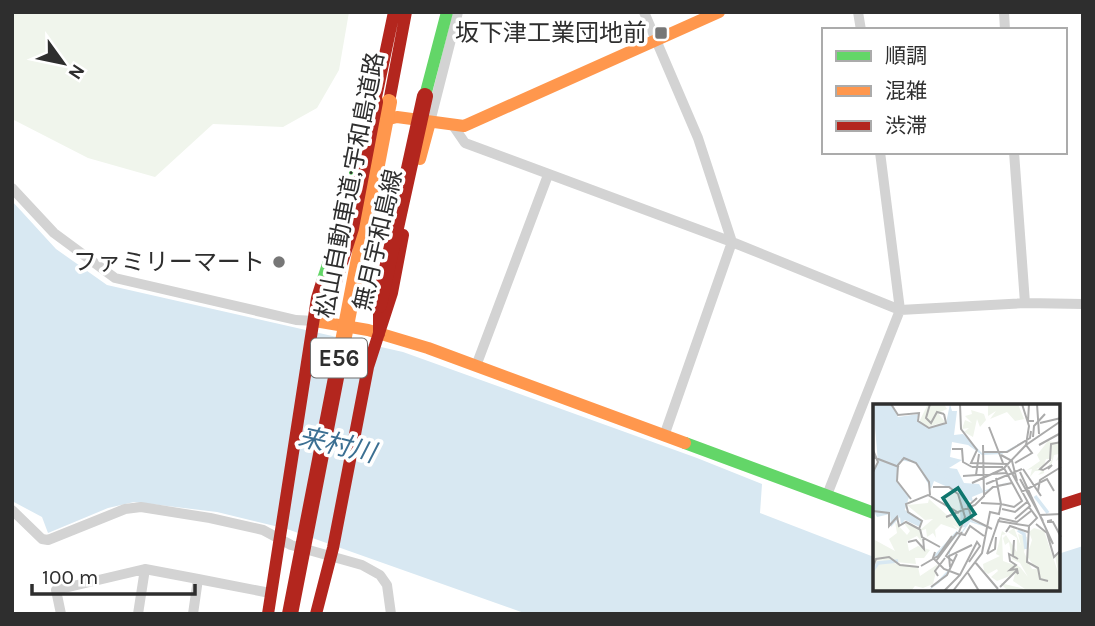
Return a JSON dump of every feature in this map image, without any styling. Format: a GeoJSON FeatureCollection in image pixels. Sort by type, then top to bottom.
{"type":"FeatureCollection","features":[{"type":"Feature","properties":{"kind":"main road"},"geometry":{"type":"LineString","coordinates":[[313,326],[332,288],[351,228],[382,102],[394,12]]}},
{"type":"Feature","properties":{"kind":"main road","name":"松山自動車道;宇和島道路"},"geometry":{"type":"LineString","coordinates":[[290,614],[382,102],[406,12]]}},
{"type":"Feature","properties":{"kind":"main road"},"geometry":{"type":"LineString","coordinates":[[377,340],[379,305],[425,96],[447,12]]}},
{"type":"Feature","properties":{"kind":"main road"},"geometry":{"type":"LineString","coordinates":[[454,127],[464,125],[719,12]]}},
{"type":"Feature","properties":{"kind":"main road","name":"無月宇和島線"},"geometry":{"type":"LineString","coordinates":[[268,614],[317,298],[341,223],[359,144],[367,131],[378,122],[397,117],[454,127]]}},
{"type":"Feature","properties":{"kind":"main road","name":"無月宇和島線"},"geometry":{"type":"LineString","coordinates":[[316,614],[332,553],[377,340],[392,293],[430,122]]}},
{"type":"Feature","properties":{"kind":"main road"},"geometry":{"type":"LineString","coordinates":[[313,326],[334,322],[377,340],[476,366],[873,513]]}},
{"type":"Feature","properties":{"kind":"main road"},"geometry":{"type":"LineString","coordinates":[[1060,505],[1083,498]]}},
{"type":"Feature","properties":{"kind":"street"},"geometry":{"type":"LineString","coordinates":[[430,122],[458,12]]}},
{"type":"Feature","properties":{"kind":"street"},"geometry":{"type":"LineString","coordinates":[[644,12],[698,138],[732,243],[664,436]]}},
{"type":"Feature","properties":{"kind":"street"},"geometry":{"type":"LineString","coordinates":[[454,127],[465,143],[732,243],[900,310],[1025,303],[1083,304]]}},
{"type":"Feature","properties":{"kind":"street"},"geometry":{"type":"LineString","coordinates":[[827,495],[900,310],[880,154]]}},
{"type":"Feature","properties":{"kind":"street"},"geometry":{"type":"LineString","coordinates":[[1014,154],[1025,303]]}},
{"type":"Feature","properties":{"kind":"street"},"geometry":{"type":"LineString","coordinates":[[476,366],[548,175]]}},
{"type":"Feature","properties":{"kind":"street"},"geometry":{"type":"LineString","coordinates":[[12,188],[54,233],[115,278],[313,326]]}},
{"type":"Feature","properties":{"kind":"street"},"geometry":{"type":"LineString","coordinates":[[12,510],[41,539],[48,540],[125,509],[141,507],[263,530],[332,553],[380,575],[387,586],[391,614]]}},
{"type":"Feature","properties":{"kind":"street"},"geometry":{"type":"LineString","coordinates":[[61,614],[56,590],[145,569],[270,593]]}},
{"type":"Feature","properties":{"kind":"street"},"geometry":{"type":"LineString","coordinates":[[138,614],[145,569]]}},
{"type":"Feature","properties":{"kind":"street"},"geometry":{"type":"LineString","coordinates":[[193,614],[198,579]]}},
{"type":"Feature","properties":{"kind":"shaded area"},"geometry":{"type":"Polygon","coordinates":[[[12,12],[349,12],[339,70],[317,108],[283,127],[213,124],[155,177],[88,158],[12,119],[12,12]]]}},
{"type":"Feature","properties":{"kind":"water","name":"来村川"},"geometry":{"type":"Polygon","coordinates":[[[12,201],[56,249],[107,285],[403,352],[762,484],[760,513],[873,557],[873,591],[1060,591],[1060,553],[1083,546],[1083,614],[527,614],[287,529],[217,512],[134,502],[108,508],[48,533],[42,517],[12,501],[12,201]]]}},
{"type":"Feature","properties":{"kind":"traffic: fast"},"geometry":{"type":"LineString","coordinates":[[425,96],[447,12]]}},
{"type":"Feature","properties":{"kind":"traffic: fast"},"geometry":{"type":"LineString","coordinates":[[322,282],[342,223],[360,144]]}},
{"type":"Feature","properties":{"kind":"traffic: fast"},"geometry":{"type":"LineString","coordinates":[[315,321],[332,288]]}},
{"type":"Feature","properties":{"kind":"traffic: fast"},"geometry":{"type":"LineString","coordinates":[[685,443],[873,513]]}},
{"type":"Feature","properties":{"kind":"traffic: slow"},"geometry":{"type":"LineString","coordinates":[[381,121],[397,117],[464,126],[719,12]]}},
{"type":"Feature","properties":{"kind":"traffic: slow"},"geometry":{"type":"LineString","coordinates":[[341,352],[389,102]]}},
{"type":"Feature","properties":{"kind":"traffic: slow"},"geometry":{"type":"LineString","coordinates":[[420,159],[430,122]]}},
{"type":"Feature","properties":{"kind":"traffic: slow"},"geometry":{"type":"LineString","coordinates":[[315,321],[368,330],[428,348],[685,443]]}},
{"type":"Feature","properties":{"kind":"traffic: jam"},"geometry":{"type":"LineString","coordinates":[[375,102],[394,12]]}},
{"type":"Feature","properties":{"kind":"traffic: jam"},"geometry":{"type":"LineString","coordinates":[[389,102],[406,12]]}},
{"type":"Feature","properties":{"kind":"traffic: jam"},"geometry":{"type":"LineString","coordinates":[[379,305],[425,96]]}},
{"type":"Feature","properties":{"kind":"traffic: jam"},"geometry":{"type":"LineString","coordinates":[[332,288],[351,228],[375,102]]}},
{"type":"Feature","properties":{"kind":"traffic: jam"},"geometry":{"type":"LineString","coordinates":[[316,614],[333,548],[368,367],[392,293],[403,235]]}},
{"type":"Feature","properties":{"kind":"traffic: jam"},"geometry":{"type":"LineString","coordinates":[[268,614],[317,298],[322,282]]}},
{"type":"Feature","properties":{"kind":"traffic: jam"},"geometry":{"type":"LineString","coordinates":[[379,305],[379,334]]}},
{"type":"Feature","properties":{"kind":"traffic: jam"},"geometry":{"type":"LineString","coordinates":[[290,614],[341,352]]}},
{"type":"Feature","properties":{"kind":"traffic: jam"},"geometry":{"type":"LineString","coordinates":[[1060,505],[1083,498]]}},
{"type":"Feature","properties":{"kind":"place","name":"坂下津工業団地前"},"geometry":{"type":"Point","coordinates":[661,33]}},
{"type":"Feature","properties":{"kind":"place","name":"ファミリーマート"},"geometry":{"type":"Point","coordinates":[279,262]}}]}
